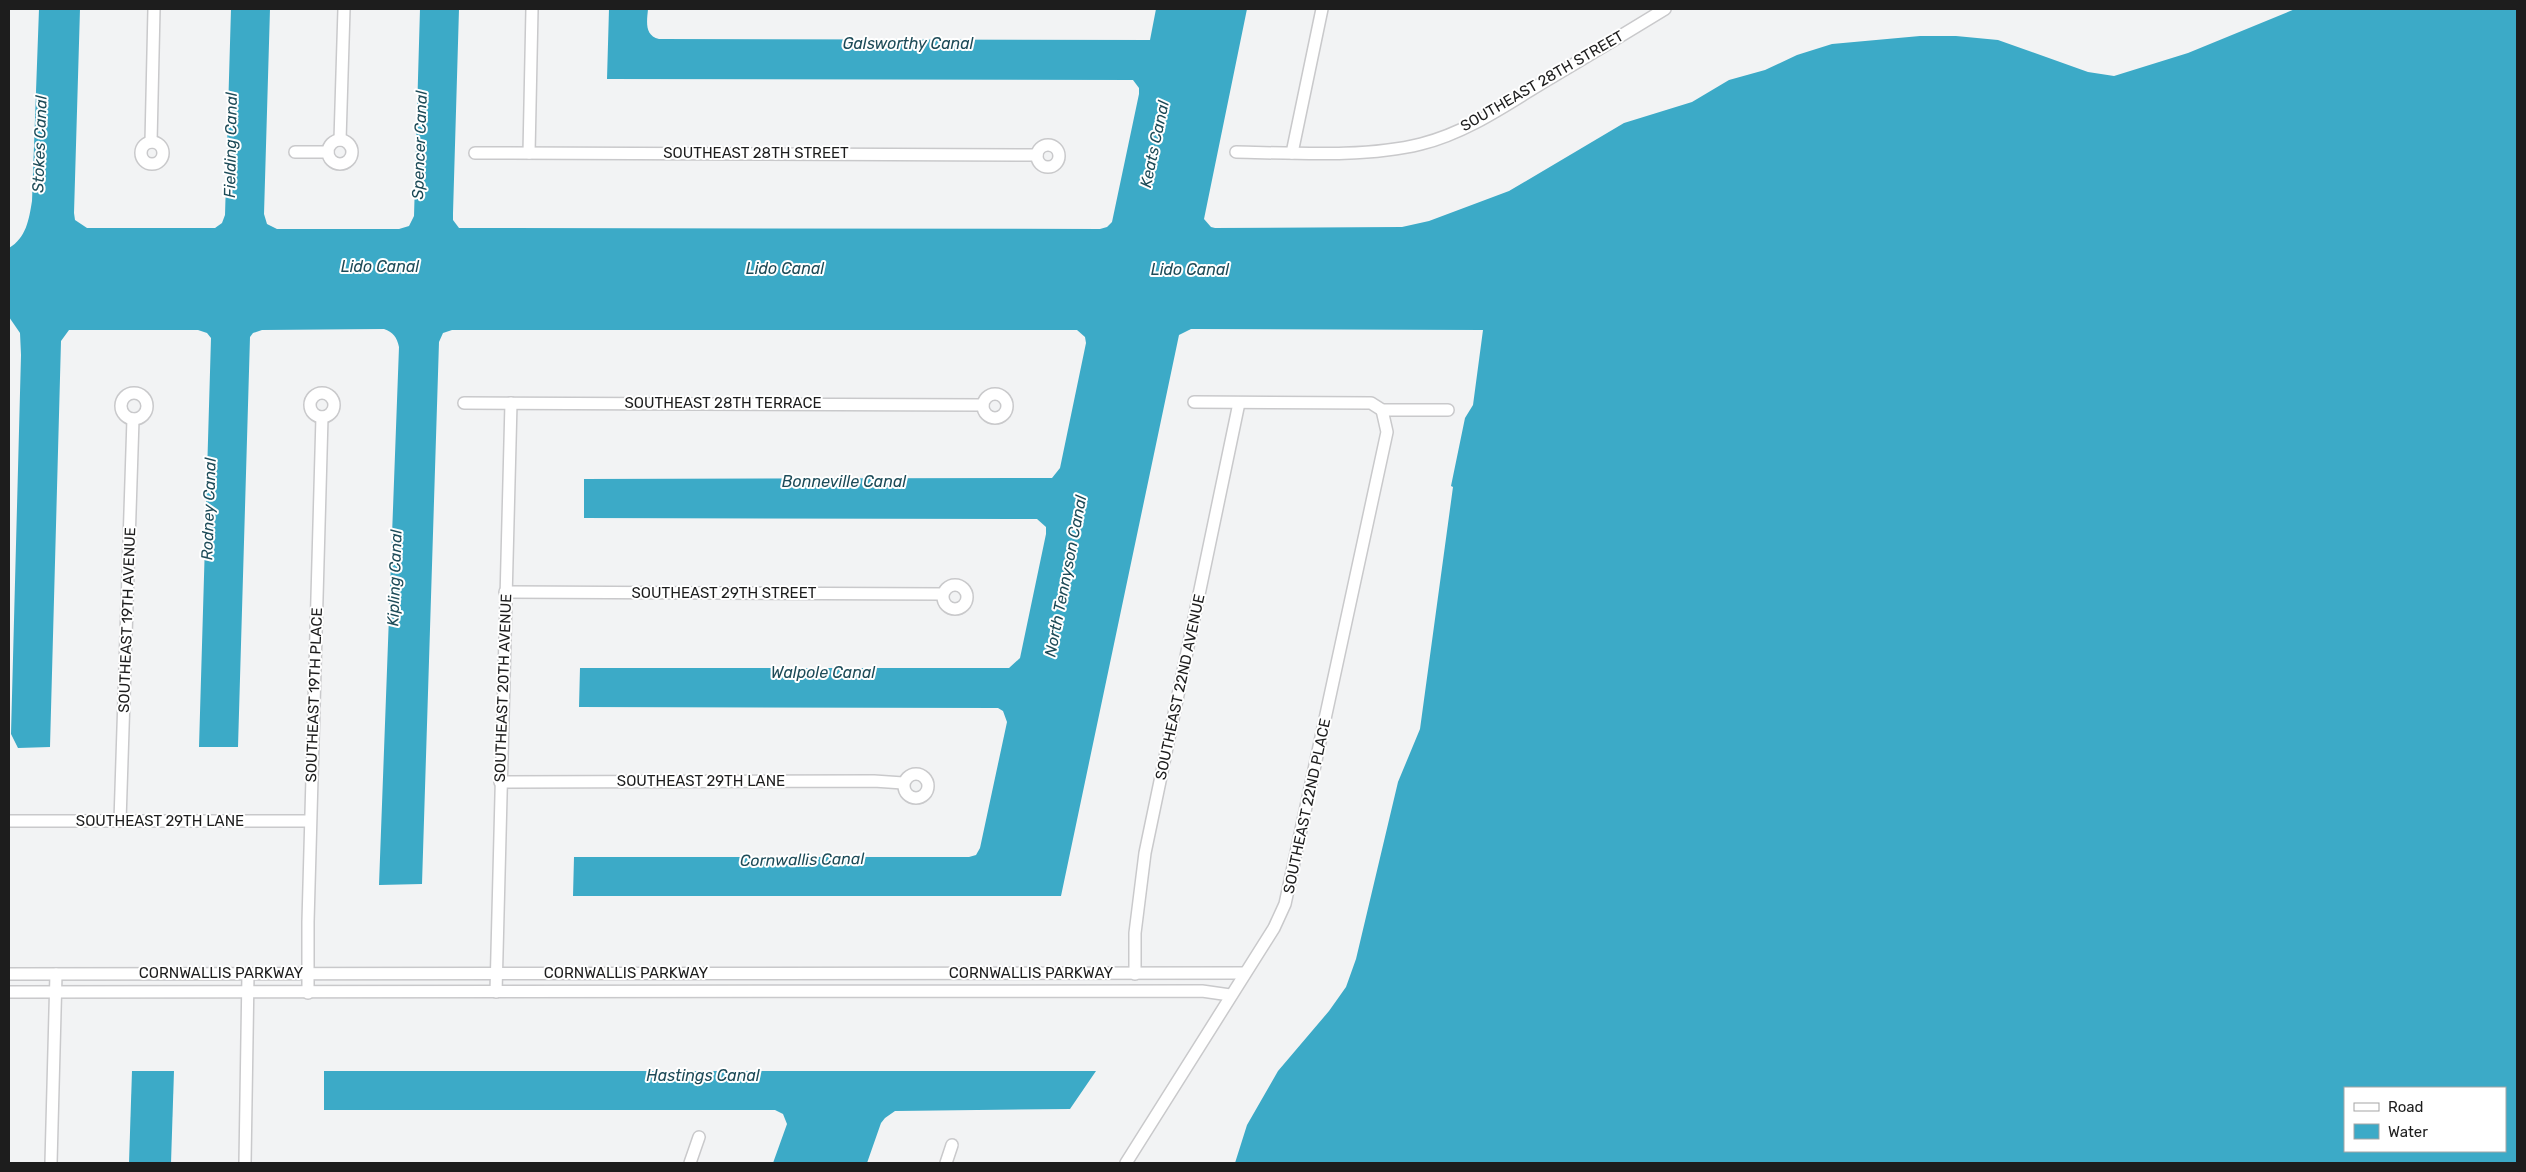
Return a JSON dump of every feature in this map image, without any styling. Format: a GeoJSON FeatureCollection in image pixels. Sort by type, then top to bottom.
{"type":"FeatureCollection","features":[{"type":"Feature","properties":{"kind":"street"},"geometry":{"type":"LineString","coordinates":[[151,142],[154,9]]}},
{"type":"Feature","properties":{"kind":"street"},"geometry":{"type":"LineString","coordinates":[[340,140],[344,9]]}},
{"type":"Feature","properties":{"kind":"street"},"geometry":{"type":"LineString","coordinates":[[529,152],[532,9]]}},
{"type":"Feature","properties":{"kind":"street"},"geometry":{"type":"LineString","coordinates":[[1292,152],[1322,9]]}},
{"type":"Feature","properties":{"kind":"street","name":"SOUTHEAST 28TH STREET"},"geometry":{"type":"LineString","coordinates":[[1236,152],[1382,150],[1418,145],[1445,136],[1500,109],[1665,9]]}},
{"type":"Feature","properties":{"kind":"street"},"geometry":{"type":"LineString","coordinates":[[340,140],[350,146],[352,154],[348,161],[336,164],[330,159],[328,152],[333,143],[340,140]]}},
{"type":"Feature","properties":{"kind":"street"},"geometry":{"type":"LineString","coordinates":[[295,152],[328,152]]}},
{"type":"Feature","properties":{"kind":"street","name":"SOUTHEAST 28TH STREET"},"geometry":{"type":"LineString","coordinates":[[475,153],[1037,155]]}},
{"type":"Feature","properties":{"kind":"street"},"geometry":{"type":"LineString","coordinates":[[1194,402],[1371,403],[1382,410],[1448,410]]}},
{"type":"Feature","properties":{"kind":"street","name":"SOUTHEAST 22ND AVENUE"},"geometry":{"type":"LineString","coordinates":[[1134,974],[1135,933],[1143,862],[1239,402]]}},
{"type":"Feature","properties":{"kind":"street","name":"SOUTHEAST 28TH TERRACE"},"geometry":{"type":"LineString","coordinates":[[464,403],[983,405]]}},
{"type":"Feature","properties":{"kind":"street","name":"SOUTHEAST 20TH AVENUE"},"geometry":{"type":"LineString","coordinates":[[496,992],[495,972],[511,403]]}},
{"type":"Feature","properties":{"kind":"street","name":"SOUTHEAST 22ND PLACE"},"geometry":{"type":"LineString","coordinates":[[1126,1163],[1277,922],[1292,880],[1387,432],[1382,410]]}},
{"type":"Feature","properties":{"kind":"street","name":"SOUTHEAST 19TH PLACE"},"geometry":{"type":"LineString","coordinates":[[308,993],[310,820],[322,417]]}},
{"type":"Feature","properties":{"kind":"street","name":"SOUTHEAST 19TH AVENUE"},"geometry":{"type":"LineString","coordinates":[[120,821],[133,419]]}},
{"type":"Feature","properties":{"kind":"street","name":"SOUTHEAST 29TH STREET"},"geometry":{"type":"LineString","coordinates":[[505,592],[943,594]]}},
{"type":"Feature","properties":{"kind":"street","name":"SOUTHEAST 29TH LANE"},"geometry":{"type":"LineString","coordinates":[[500,782],[874,781],[903,784]]}},
{"type":"Feature","properties":{"kind":"street","name":"SOUTHEAST 29TH LANE"},"geometry":{"type":"LineString","coordinates":[[9,821],[310,820]]}},
{"type":"Feature","properties":{"kind":"street","name":"CORNWALLIS PARKWAY"},"geometry":{"type":"LineString","coordinates":[[9,974],[495,972],[1244,973]]}},
{"type":"Feature","properties":{"kind":"street"},"geometry":{"type":"LineString","coordinates":[[790,973],[790,992]]}},
{"type":"Feature","properties":{"kind":"street"},"geometry":{"type":"LineString","coordinates":[[51,1163],[56,974]]}},
{"type":"Feature","properties":{"kind":"street"},"geometry":{"type":"LineString","coordinates":[[245,1163],[248,974]]}},
{"type":"Feature","properties":{"kind":"street","name":"CORNWALLIS PARKWAY"},"geometry":{"type":"LineString","coordinates":[[9,992],[1202,991],[1230,995]]}},
{"type":"Feature","properties":{"kind":"street"},"geometry":{"type":"LineString","coordinates":[[690,1163],[699,1137]]}},
{"type":"Feature","properties":{"kind":"street"},"geometry":{"type":"LineString","coordinates":[[946,1163],[952,1145]]}},
{"type":"Feature","properties":{"kind":"water"},"geometry":{"type":"Polygon","coordinates":[[[39,9],[80,9],[74,213],[75,220],[87,228],[215,228],[222,223],[225,215],[231,9],[270,9],[264,214],[267,224],[277,229],[399,229],[409,226],[414,216],[420,9],[459,9],[453,220],[459,228],[1100,229],[1107,227],[1112,222],[1139,94],[1139,88],[1133,80],[607,79],[609,9],[648,9],[647,23],[649,31],[654,37],[659,39],[1150,40],[1156,9],[1247,9],[1204,219],[1211,227],[1215,228],[1402,227],[1429,221],[1509,191],[1624,123],[1692,102],[1729,80],[1765,70],[1797,55],[1832,44],[1920,36],[1956,36],[1998,40],[2088,72],[2114,76],[2188,53],[2295,9],[2517,9],[2517,1163],[1235,1163],[1247,1125],[1278,1071],[1329,1011],[1346,987],[1356,959],[1398,782],[1420,729],[1453,487],[1451,486],[1465,418],[1473,405],[1483,330],[1191,329],[1179,335],[1061,896],[573,896],[574,857],[969,857],[976,855],[980,848],[1007,722],[1003,711],[998,708],[579,707],[580,668],[1009,668],[1020,658],[1046,534],[1046,527],[1037,519],[584,518],[584,479],[1052,478],[1060,468],[1086,343],[1085,337],[1077,330],[452,330],[443,333],[439,342],[422,884],[379,885],[399,347],[396,338],[392,333],[384,329],[262,330],[253,333],[250,337],[238,747],[199,747],[211,338],[207,333],[198,330],[69,330],[61,341],[50,747],[18,748],[11,734],[21,355],[20,333],[9,317],[9,248],[23,234],[28,222],[32,201],[39,9]]]}},
{"type":"Feature","properties":{"kind":"water"},"geometry":{"type":"Polygon","coordinates":[[[132,1071],[174,1071],[171,1163],[129,1163],[132,1071]]]}},
{"type":"Feature","properties":{"kind":"water","name":"Hastings Canal"},"geometry":{"type":"Polygon","coordinates":[[[324,1071],[1096,1071],[1070,1109],[895,1111],[881,1123],[867,1163],[773,1163],[787,1124],[783,1114],[775,1110],[324,1110],[324,1071]]]}},
{"type":"Feature","properties":{"kind":"water label","name":"Galsworthy Canal"},"geometry":{"type":"Point","coordinates":[908,43]}},
{"type":"Feature","properties":{"kind":"water label","name":"Stokes Canal"},"geometry":{"type":"Point","coordinates":[39,144]}},
{"type":"Feature","properties":{"kind":"water label","name":"Keats Canal"},"geometry":{"type":"Point","coordinates":[1154,144]}},
{"type":"Feature","properties":{"kind":"water label","name":"Fielding Canal"},"geometry":{"type":"Point","coordinates":[230,145]}},
{"type":"Feature","properties":{"kind":"water label","name":"Spencer Canal"},"geometry":{"type":"Point","coordinates":[419,145]}},
{"type":"Feature","properties":{"kind":"water label","name":"Lido Canal"},"geometry":{"type":"Point","coordinates":[380,266]}},
{"type":"Feature","properties":{"kind":"water label","name":"Lido Canal"},"geometry":{"type":"Point","coordinates":[785,268]}},
{"type":"Feature","properties":{"kind":"water label","name":"Lido Canal"},"geometry":{"type":"Point","coordinates":[1190,269]}},
{"type":"Feature","properties":{"kind":"water label","name":"Bonneville Canal"},"geometry":{"type":"Point","coordinates":[844,481]}},
{"type":"Feature","properties":{"kind":"water label","name":"Rodney Canal"},"geometry":{"type":"Point","coordinates":[208,509]}},
{"type":"Feature","properties":{"kind":"water label","name":"North Tennyson Canal"},"geometry":{"type":"Point","coordinates":[1065,576]}},
{"type":"Feature","properties":{"kind":"water label","name":"Kipling Canal"},"geometry":{"type":"Point","coordinates":[394,578]}},
{"type":"Feature","properties":{"kind":"water label","name":"Walpole Canal"},"geometry":{"type":"Point","coordinates":[823,672]}},
{"type":"Feature","properties":{"kind":"water label","name":"Cornwallis Canal"},"geometry":{"type":"Point","coordinates":[802,859]}}]}
